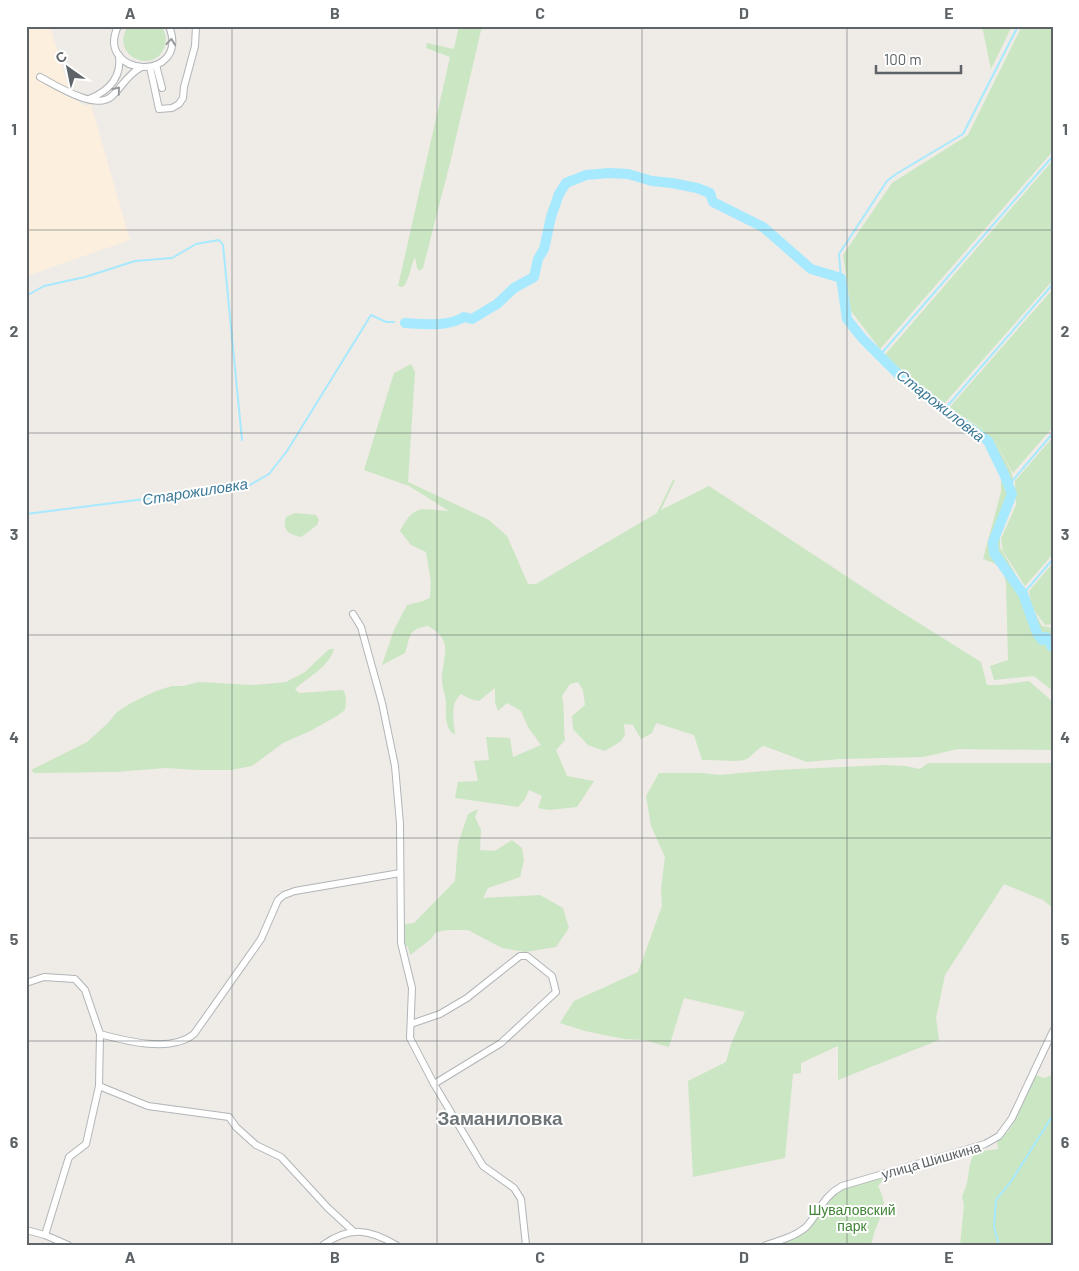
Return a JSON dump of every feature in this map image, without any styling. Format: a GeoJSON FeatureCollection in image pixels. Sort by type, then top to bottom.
{"type":"FeatureCollection","features":[{"type":"Feature","properties":{"kind":"street"},"geometry":{"type":"LineString","coordinates":[[89,99],[104,92],[119,70],[115,42],[118,26]]}},
{"type":"Feature","properties":{"kind":"street"},"geometry":{"type":"LineString","coordinates":[[40,77],[79,97],[98,102],[106,100],[128,76],[140,68],[153,66],[167,55],[171,48],[172,40],[169,26]]}},
{"type":"Feature","properties":{"kind":"street"},"geometry":{"type":"LineString","coordinates":[[153,66],[159,109],[172,108],[179,104],[183,98],[195,46],[196,26]]}},
{"type":"Feature","properties":{"kind":"street"},"geometry":{"type":"LineString","coordinates":[[118,54],[125,62],[140,68]]}},
{"type":"Feature","properties":{"kind":"street"},"geometry":{"type":"LineString","coordinates":[[153,66],[162,88]]}},
{"type":"Feature","properties":{"kind":"street"},"geometry":{"type":"LineString","coordinates":[[353,614],[361,627],[364,637],[382,703],[396,766],[400,824],[401,944],[412,988],[410,1038],[434,1084],[483,1166],[514,1188],[521,1198],[526,1245]]}},
{"type":"Feature","properties":{"kind":"street"},"geometry":{"type":"LineString","coordinates":[[100,1034],[122,1040],[159,1044],[174,1044],[188,1039],[194,1034],[256,947],[278,900],[284,894],[400,873]]}},
{"type":"Feature","properties":{"kind":"street"},"geometry":{"type":"LineString","coordinates":[[411,1024],[440,1014],[467,998],[520,956],[527,956],[552,976],[556,992],[544,1004],[501,1043],[434,1084]]}},
{"type":"Feature","properties":{"kind":"street"},"geometry":{"type":"LineString","coordinates":[[26,982],[44,976],[76,979],[85,990],[100,1034],[99,1086],[86,1144],[69,1157],[45,1235]]}},
{"type":"Feature","properties":{"kind":"street","name":"улица Шишкина"},"geometry":{"type":"LineString","coordinates":[[766,1245],[800,1231],[807,1225],[828,1196],[842,1186],[985,1144],[999,1136],[1012,1118],[1053,1031]]}},
{"type":"Feature","properties":{"kind":"street"},"geometry":{"type":"LineString","coordinates":[[99,1086],[148,1106],[230,1117],[236,1127],[256,1145],[282,1157],[328,1208],[353,1231]]}},
{"type":"Feature","properties":{"kind":"street"},"geometry":{"type":"LineString","coordinates":[[26,1230],[45,1235],[68,1245]]}},
{"type":"Feature","properties":{"kind":"street"},"geometry":{"type":"LineString","coordinates":[[323,1245],[353,1231],[374,1233],[396,1245]]}},
{"type":"Feature","properties":{"kind":"shaded area"},"geometry":{"type":"Polygon","coordinates":[[[26,26],[50,26],[71,97],[85,106],[91,105],[130,240],[26,276],[26,26]]]}},
{"type":"Feature","properties":{"kind":"green space"},"geometry":{"type":"Polygon","coordinates":[[[128,26],[161,26],[166,40],[160,54],[153,59],[145,61],[136,59],[129,54],[124,46],[124,37],[128,26]]]}},
{"type":"Feature","properties":{"kind":"green space"},"geometry":{"type":"Polygon","coordinates":[[[459,26],[482,26],[423,268],[419,271],[415,257],[405,284],[403,287],[398,286],[450,57],[426,48],[427,43],[454,49],[459,26]]]}},
{"type":"Feature","properties":{"kind":"green space"},"geometry":{"type":"Polygon","coordinates":[[[982,26],[1012,26],[991,69],[982,26]]]}},
{"type":"Feature","properties":{"kind":"green space"},"geometry":{"type":"Polygon","coordinates":[[[1022,26],[1053,26],[1053,151],[880,349],[851,311],[843,255],[892,183],[968,135],[1022,26]]]}},
{"type":"Feature","properties":{"kind":"green space"},"geometry":{"type":"Polygon","coordinates":[[[1053,160],[1053,280],[943,405],[940,404],[990,433],[949,408],[1053,289],[1053,427],[1013,473],[991,434],[1011,471],[1013,479],[1014,502],[1000,535],[1000,547],[1021,584],[1027,590],[1032,608],[1029,591],[1053,563],[1053,624],[1045,625],[1033,609],[1042,626],[1053,628],[1053,691],[1034,676],[994,680],[990,666],[1008,660],[1006,582],[1001,566],[983,559],[1001,492],[1001,475],[985,442],[921,397],[896,374],[869,344],[906,376],[884,356],[1053,160]]]}},
{"type":"Feature","properties":{"kind":"green space"},"geometry":{"type":"Polygon","coordinates":[[[411,364],[415,372],[408,482],[489,520],[507,536],[528,584],[536,584],[657,513],[673,480],[675,480],[661,510],[709,486],[890,605],[981,662],[987,685],[1029,681],[1053,702],[1053,750],[958,749],[923,757],[839,759],[807,762],[764,746],[744,760],[702,760],[694,735],[656,723],[652,733],[641,739],[633,725],[624,724],[625,735],[621,741],[605,751],[588,745],[573,729],[572,716],[585,705],[583,690],[578,682],[570,684],[562,696],[565,740],[556,750],[567,776],[594,781],[577,807],[549,810],[538,808],[542,796],[529,790],[525,799],[518,807],[455,798],[458,782],[478,781],[474,761],[489,760],[486,737],[510,738],[513,757],[541,745],[528,727],[521,711],[507,703],[498,711],[495,702],[495,688],[479,701],[461,694],[457,698],[454,708],[455,735],[450,731],[446,719],[446,702],[442,678],[445,653],[444,641],[436,631],[428,626],[413,631],[405,653],[382,665],[394,630],[407,605],[430,598],[431,582],[426,552],[411,545],[400,531],[405,522],[415,512],[426,509],[449,511],[409,486],[364,470],[394,373],[411,364]]]}},
{"type":"Feature","properties":{"kind":"green space"},"geometry":{"type":"Polygon","coordinates":[[[1053,437],[1053,554],[1025,586],[1003,551],[1001,539],[1016,505],[1015,481],[1053,437]]]}},
{"type":"Feature","properties":{"kind":"green space"},"geometry":{"type":"Polygon","coordinates":[[[295,513],[316,515],[319,520],[317,525],[301,537],[293,535],[286,529],[285,522],[286,517],[295,513]]]}},
{"type":"Feature","properties":{"kind":"green space"},"geometry":{"type":"Polygon","coordinates":[[[329,649],[334,649],[328,661],[295,689],[299,693],[343,690],[346,697],[345,710],[310,731],[283,743],[252,766],[231,770],[166,768],[115,772],[34,773],[31,770],[87,742],[117,712],[156,691],[172,686],[183,686],[199,682],[253,685],[286,682],[305,672],[329,649]]]}},
{"type":"Feature","properties":{"kind":"green space"},"geometry":{"type":"Polygon","coordinates":[[[928,763],[1053,763],[1053,908],[1043,900],[1004,884],[945,975],[936,1018],[939,1040],[838,1080],[838,1046],[801,1063],[801,1073],[793,1074],[785,1158],[693,1177],[688,1081],[726,1062],[731,1044],[745,1012],[684,998],[669,1047],[644,1040],[624,1039],[585,1031],[560,1023],[574,1001],[638,972],[662,906],[661,889],[665,857],[651,826],[646,796],[659,773],[719,775],[777,770],[885,765],[920,769],[928,763]]]}},
{"type":"Feature","properties":{"kind":"green space"},"geometry":{"type":"Polygon","coordinates":[[[478,809],[475,817],[481,830],[480,850],[495,851],[512,840],[522,848],[524,860],[520,877],[488,888],[483,898],[540,895],[563,908],[569,928],[556,947],[525,952],[502,948],[468,930],[436,932],[431,939],[410,955],[408,947],[404,944],[405,924],[414,923],[455,881],[458,844],[468,814],[478,809]]]}},
{"type":"Feature","properties":{"kind":"green space"},"geometry":{"type":"Polygon","coordinates":[[[1053,1074],[1053,1245],[960,1245],[964,1205],[962,1197],[974,1152],[998,1149],[997,1141],[1003,1137],[1015,1121],[1035,1075],[1045,1078],[1053,1074]]]}},
{"type":"Feature","properties":{"kind":"green space","name":"Шуваловский парк"},"geometry":{"type":"Polygon","coordinates":[[[878,1177],[883,1180],[878,1186],[883,1200],[883,1208],[871,1245],[781,1245],[803,1234],[841,1189],[878,1177]]]}},
{"type":"Feature","properties":{"kind":"waterway"},"geometry":{"type":"LineString","coordinates":[[841,278],[839,254],[887,181],[963,134],[1018,26]]}},
{"type":"Feature","properties":{"kind":"waterway"},"geometry":{"type":"LineString","coordinates":[[880,355],[1053,156]]}},
{"type":"Feature","properties":{"kind":"waterway","name":"Старожиловка"},"geometry":{"type":"LineString","coordinates":[[405,323],[436,324],[451,322],[464,317],[472,319],[497,304],[514,288],[534,277],[538,259],[544,249],[551,217],[559,194],[566,183],[586,175],[628,174],[652,181],[697,188],[710,193],[713,202],[763,227],[811,269],[841,278],[847,319],[862,338],[896,372],[944,410],[988,441],[1012,494],[993,542],[994,553],[1023,594],[1037,633],[1042,640],[1046,637],[1051,640],[1051,646],[1053,647]]}},
{"type":"Feature","properties":{"kind":"waterway","name":"Старожиловка"},"geometry":{"type":"LineString","coordinates":[[26,296],[44,286],[85,277],[135,261],[172,258],[196,244],[219,240],[223,245],[242,440]]}},
{"type":"Feature","properties":{"kind":"waterway"},"geometry":{"type":"LineString","coordinates":[[944,410],[1053,284]]}},
{"type":"Feature","properties":{"kind":"waterway","name":"Старожиловка"},"geometry":{"type":"LineString","coordinates":[[26,514],[248,486],[269,474],[287,451],[371,315],[386,322],[394,322]]}},
{"type":"Feature","properties":{"kind":"waterway"},"geometry":{"type":"LineString","coordinates":[[1008,486],[1053,433]]}},
{"type":"Feature","properties":{"kind":"waterway"},"geometry":{"type":"LineString","coordinates":[[1023,594],[1053,559]]}},
{"type":"Feature","properties":{"kind":"waterway"},"geometry":{"type":"LineString","coordinates":[[999,1245],[994,1227],[996,1200],[1012,1180],[1053,1115]]}},
{"type":"Feature","properties":{"kind":"district","name":"Заманиловка"},"geometry":{"type":"Point","coordinates":[500,1117]}}]}
